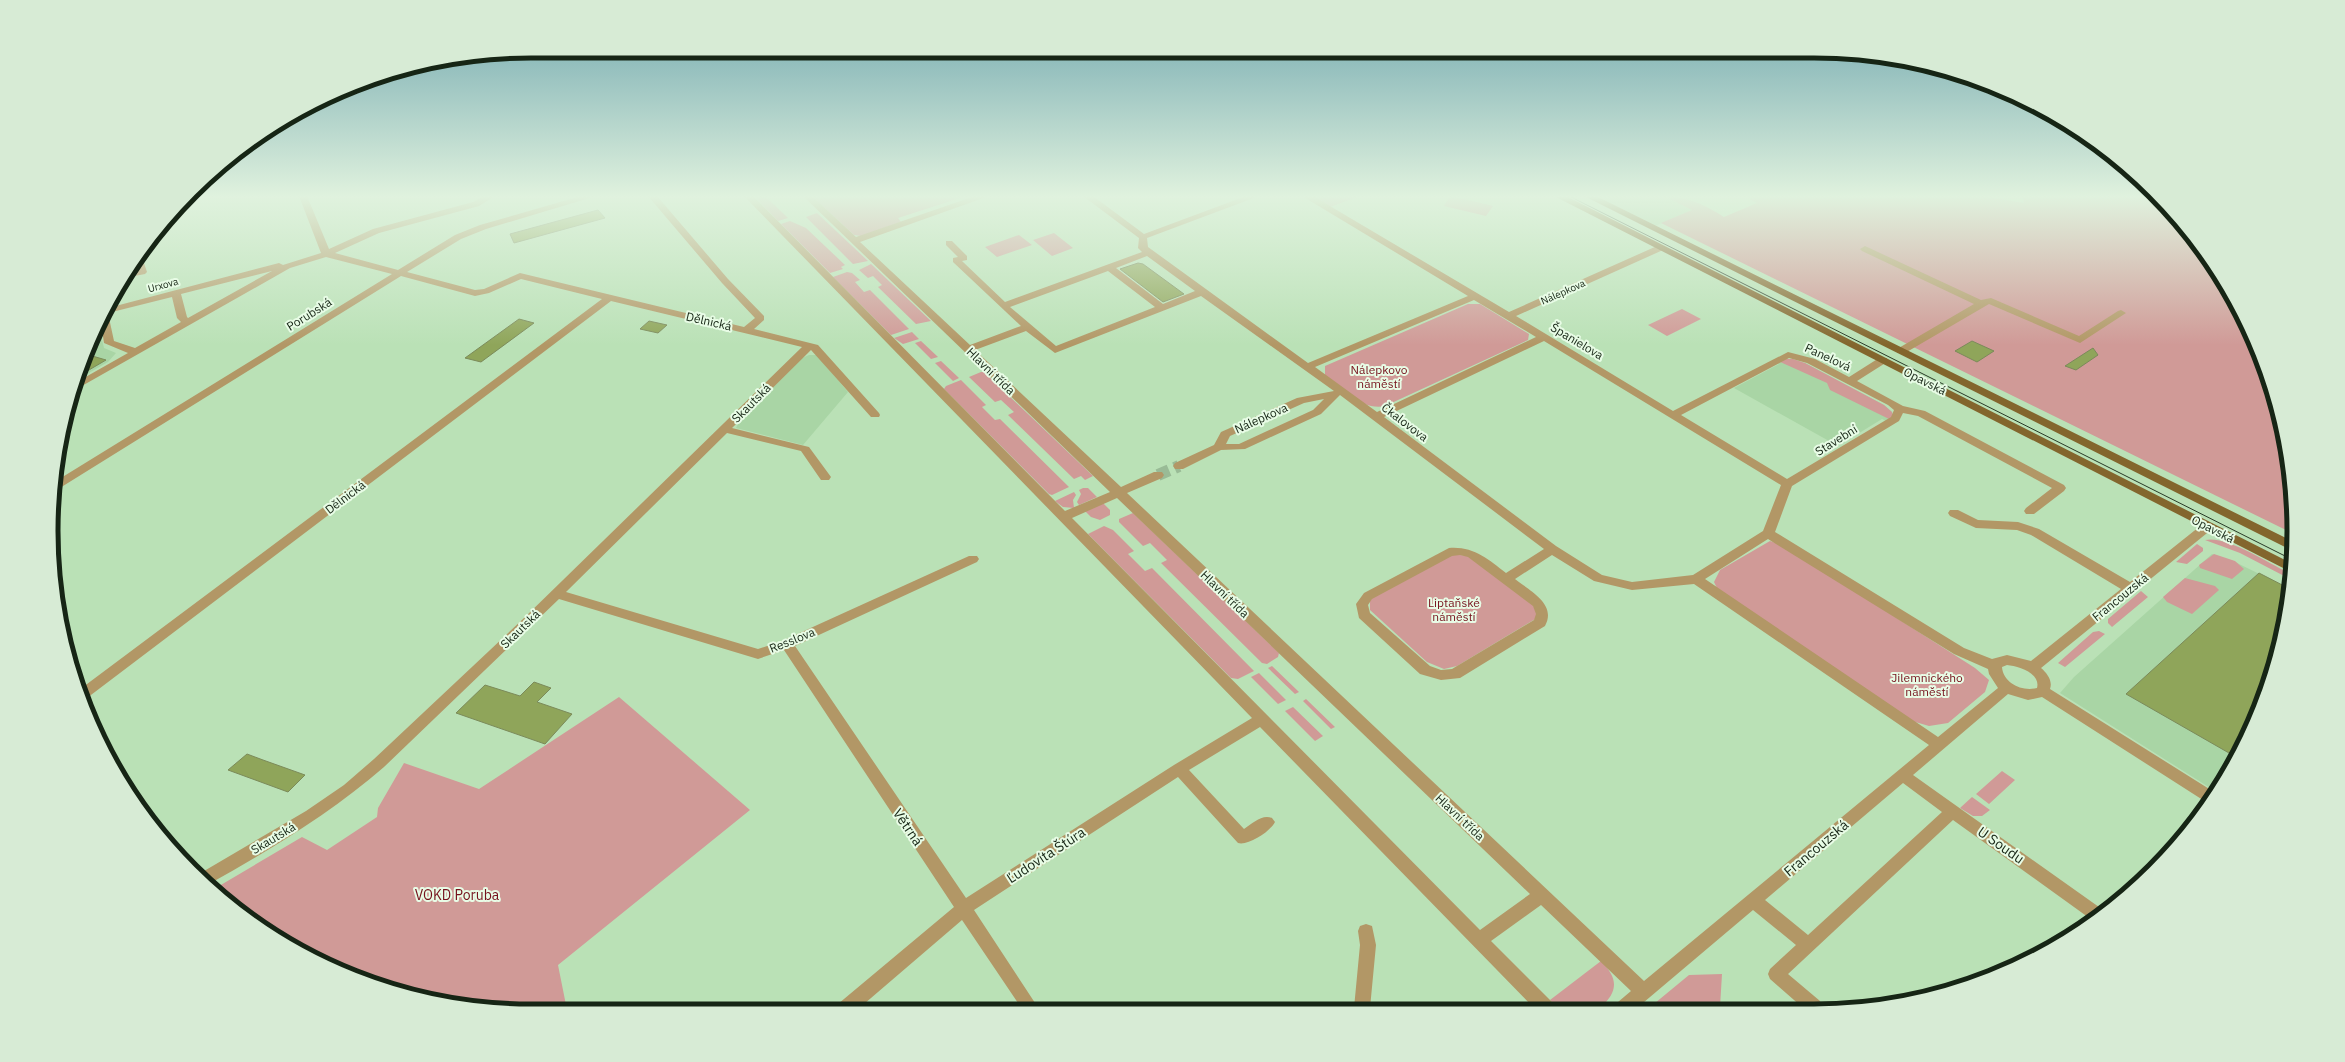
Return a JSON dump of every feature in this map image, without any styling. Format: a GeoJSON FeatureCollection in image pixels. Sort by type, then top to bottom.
{"type":"FeatureCollection","features":[{"type":"Feature","properties":{"kind":"main road","name":"Opavská"},"geometry":{"type":"LineString","coordinates":[[1655,246],[2286,565]]}},
{"type":"Feature","properties":{"kind":"main road","name":"Opavská"},"geometry":{"type":"LineString","coordinates":[[1688,246],[2287,543]]}},
{"type":"Feature","properties":{"kind":"street"},"geometry":{"type":"LineString","coordinates":[[323,246],[326,254]]}},
{"type":"Feature","properties":{"kind":"street"},"geometry":{"type":"LineString","coordinates":[[82,383],[296,262],[326,254],[344,246]]}},
{"type":"Feature","properties":{"kind":"street","name":"Porubská"},"geometry":{"type":"LineString","coordinates":[[61,484],[445,246]]}},
{"type":"Feature","properties":{"kind":"street"},"geometry":{"type":"LineString","coordinates":[[695,246],[725,281],[761,318],[747,330]]}},
{"type":"Feature","properties":{"kind":"street"},"geometry":{"type":"LineString","coordinates":[[797,246],[1542,1004]]}},
{"type":"Feature","properties":{"kind":"street","name":"Hlavní třída"},"geometry":{"type":"LineString","coordinates":[[859,246],[1644,992]]}},
{"type":"Feature","properties":{"kind":"street"},"geometry":{"type":"LineString","coordinates":[[952,246],[964,258],[956,260],[1003,306],[1055,350],[1202,292]]}},
{"type":"Feature","properties":{"kind":"street"},"geometry":{"type":"LineString","coordinates":[[1003,306],[1148,253],[1143,248],[1143,246]]}},
{"type":"Feature","properties":{"kind":"street","name":"Španielova"},"geometry":{"type":"LineString","coordinates":[[1390,246],[1788,484]]}},
{"type":"Feature","properties":{"kind":"street","name":"Nálepkova"},"geometry":{"type":"LineString","coordinates":[[1509,316],[1660,248]]}},
{"type":"Feature","properties":{"kind":"street"},"geometry":{"type":"LineString","coordinates":[[1865,249],[1982,304],[1988,300],[1992,301],[2080,340],[2121,313]]}},
{"type":"Feature","properties":{"kind":"street","name":"Čkalovova"},"geometry":{"type":"LineString","coordinates":[[1148,253],[1307,368],[1338,393],[1376,416],[1552,548],[1598,578],[1632,586],[1696,579]]}},
{"type":"Feature","properties":{"kind":"street","name":"Dělnická"},"geometry":{"type":"LineString","coordinates":[[326,254],[475,293],[486,291],[520,276],[809,346]]}},
{"type":"Feature","properties":{"kind":"street","name":"Urxova"},"geometry":{"type":"LineString","coordinates":[[113,309],[296,262]]}},
{"type":"Feature","properties":{"kind":"street"},"geometry":{"type":"LineString","coordinates":[[134,274],[142,272],[140,265]]}},
{"type":"Feature","properties":{"kind":"street"},"geometry":{"type":"LineString","coordinates":[[1109,267],[1162,308]]}},
{"type":"Feature","properties":{"kind":"street"},"geometry":{"type":"LineString","coordinates":[[176,293],[182,318],[188,323]]}},
{"type":"Feature","properties":{"kind":"street"},"geometry":{"type":"LineString","coordinates":[[1307,368],[1475,296]]}},
{"type":"Feature","properties":{"kind":"street","name":"Dělnická"},"geometry":{"type":"LineString","coordinates":[[86,692],[609,298]]}},
{"type":"Feature","properties":{"kind":"street","name":"Opavská"},"geometry":{"type":"LineString","coordinates":[[1900,351],[1982,304]]}},
{"type":"Feature","properties":{"kind":"street"},"geometry":{"type":"LineString","coordinates":[[106,325],[109,344],[136,352]]}},
{"type":"Feature","properties":{"kind":"street"},"geometry":{"type":"LineString","coordinates":[[968,349],[1028,327]]}},
{"type":"Feature","properties":{"kind":"street"},"geometry":{"type":"LineString","coordinates":[[1376,416],[1544,337]]}},
{"type":"Feature","properties":{"kind":"street"},"geometry":{"type":"LineString","coordinates":[[809,346],[814,347],[875,415]]}},
{"type":"Feature","properties":{"kind":"street","name":"Skautská"},"geometry":{"type":"LineString","coordinates":[[208,876],[298,823],[348,789],[380,764],[557,594],[809,346]]}},
{"type":"Feature","properties":{"kind":"street","name":"Panelová"},"geometry":{"type":"LineString","coordinates":[[1673,414],[1785,355],[1806,359],[1849,381],[1899,413],[1922,413],[2060,488],[2030,511]]}},
{"type":"Feature","properties":{"kind":"street"},"geometry":{"type":"LineString","coordinates":[[1849,381],[1883,360]]}},
{"type":"Feature","properties":{"kind":"street","name":"Nálepkova"},"geometry":{"type":"LineString","coordinates":[[1219,447],[1225,434],[1301,400],[1338,393]]}},
{"type":"Feature","properties":{"kind":"street","name":"Nálepkova"},"geometry":{"type":"LineString","coordinates":[[1179,466],[1219,447],[1241,448],[1317,412],[1338,393]]}},
{"type":"Feature","properties":{"kind":"street","name":"Stavební"},"geometry":{"type":"LineString","coordinates":[[1788,484],[1899,413]]}},
{"type":"Feature","properties":{"kind":"street"},"geometry":{"type":"LineString","coordinates":[[725,429],[805,449],[825,477]]}},
{"type":"Feature","properties":{"kind":"street"},"geometry":{"type":"LineString","coordinates":[[1064,517],[1158,474]]}},
{"type":"Feature","properties":{"kind":"street"},"geometry":{"type":"LineString","coordinates":[[1788,484],[1768,533],[1696,579],[1938,744]]}},
{"type":"Feature","properties":{"kind":"street"},"geometry":{"type":"LineString","coordinates":[[1954,513],[1976,524],[2018,526],[2035,532],[2130,588]]}},
{"type":"Feature","properties":{"kind":"street","name":"Francouzská"},"geometry":{"type":"LineString","coordinates":[[2033,668],[2044,657],[2208,526]]}},
{"type":"Feature","properties":{"kind":"street"},"geometry":{"type":"LineString","coordinates":[[1768,533],[1959,651],[1995,666],[2007,660],[2020,662],[2033,668],[2044,681],[2045,685],[2042,691],[2028,695],[2008,688],[1998,679],[1995,666]]}},
{"type":"Feature","properties":{"kind":"street"},"geometry":{"type":"LineString","coordinates":[[1506,579],[1552,548]]}},
{"type":"Feature","properties":{"kind":"street"},"geometry":{"type":"LineString","coordinates":[[1460,550],[1472,554],[1506,579],[1539,604],[1542,614],[1540,623],[1455,674],[1441,676],[1425,670],[1364,615],[1362,604],[1368,596],[1448,552],[1460,550]]}},
{"type":"Feature","properties":{"kind":"street","name":"Resslova"},"geometry":{"type":"LineString","coordinates":[[557,594],[758,654],[787,644],[973,558]]}},
{"type":"Feature","properties":{"kind":"street","name":"Větrná"},"geometry":{"type":"LineString","coordinates":[[787,644],[1027,1004]]}},
{"type":"Feature","properties":{"kind":"street","name":"Francouzská"},"geometry":{"type":"LineString","coordinates":[[1629,1004],[1938,744],[2008,688]]}},
{"type":"Feature","properties":{"kind":"street"},"geometry":{"type":"LineString","coordinates":[[2042,691],[2206,795]]}},
{"type":"Feature","properties":{"kind":"street","name":"Ľudovíta Štúra"},"geometry":{"type":"LineString","coordinates":[[851,1004],[963,909],[1179,769],[1262,719]]}},
{"type":"Feature","properties":{"kind":"street"},"geometry":{"type":"LineString","coordinates":[[1179,769],[1243,838],[1267,822]]}},
{"type":"Feature","properties":{"kind":"street","name":"U Soudu"},"geometry":{"type":"LineString","coordinates":[[1902,775],[2094,912]]}},
{"type":"Feature","properties":{"kind":"street"},"geometry":{"type":"LineString","coordinates":[[1811,1004],[1776,974],[1953,811]]}},
{"type":"Feature","properties":{"kind":"street"},"geometry":{"type":"LineString","coordinates":[[1479,940],[1542,895]]}},
{"type":"Feature","properties":{"kind":"street"},"geometry":{"type":"LineString","coordinates":[[1753,900],[1808,945]]}},
{"type":"Feature","properties":{"kind":"street"},"geometry":{"type":"LineString","coordinates":[[1362,1004],[1368,945],[1366,931]]}},
{"type":"Feature","properties":{"kind":"shaded area"},"geometry":{"type":"Polygon","coordinates":[[[101,335],[104,348],[116,353],[108,362],[84,376],[101,335]]]}},
{"type":"Feature","properties":{"kind":"shaded area"},"geometry":{"type":"Polygon","coordinates":[[[809,355],[816,355],[848,392],[803,445],[736,428],[739,422],[802,358],[809,355]]]}},
{"type":"Feature","properties":{"kind":"shaded area"},"geometry":{"type":"Polygon","coordinates":[[[1776,362],[1805,363],[1884,405],[1892,412],[1893,416],[1886,421],[1882,419],[1838,446],[1734,388],[1779,364],[1776,362]]]}},
{"type":"Feature","properties":{"kind":"shaded area"},"geometry":{"type":"Polygon","coordinates":[[[2212,554],[2237,563],[2284,586],[2278,623],[2262,683],[2238,740],[2224,768],[2211,788],[2060,693],[2074,677],[2212,554]]]}},
{"type":"Feature","properties":{"kind":"green space"},"geometry":{"type":"Polygon","coordinates":[[[803,246],[825,246],[845,265],[841,267],[843,269],[830,273],[803,246]]]}},
{"type":"Feature","properties":{"kind":"green space"},"geometry":{"type":"Polygon","coordinates":[[[835,246],[852,246],[868,261],[853,264],[835,246]]]}},
{"type":"Feature","properties":{"kind":"green space"},"geometry":{"type":"Polygon","coordinates":[[[989,246],[1030,246],[997,257],[985,247],[989,246]]]}},
{"type":"Feature","properties":{"kind":"green space"},"geometry":{"type":"Polygon","coordinates":[[[1040,246],[1070,246],[1073,248],[1052,256],[1040,246]]]}},
{"type":"Feature","properties":{"kind":"green space"},"geometry":{"type":"Polygon","coordinates":[[[1707,246],[2191,246],[2224,295],[2251,350],[2262,379],[2278,439],[2283,469],[2287,531],[1707,246]]]}},
{"type":"Feature","properties":{"kind":"green space"},"geometry":{"type":"Polygon","coordinates":[[[871,264],[931,321],[916,324],[878,287],[882,285],[873,276],[868,278],[859,270],[871,264]]]}},
{"type":"Feature","properties":{"kind":"green space"},"geometry":{"type":"Polygon","coordinates":[[[847,272],[852,273],[860,280],[855,282],[864,292],[870,290],[909,329],[891,335],[833,277],[847,272]]]}},
{"type":"Feature","properties":{"kind":"green space","name":"Nálepkovo náměstí"},"geometry":{"type":"Polygon","coordinates":[[[1468,304],[1480,304],[1529,334],[1528,340],[1385,406],[1377,407],[1369,405],[1353,398],[1325,376],[1325,366],[1468,304]]]}},
{"type":"Feature","properties":{"kind":"green space"},"geometry":{"type":"Polygon","coordinates":[[[1682,309],[1701,319],[1667,336],[1648,325],[1682,309]]]}},
{"type":"Feature","properties":{"kind":"green space"},"geometry":{"type":"Polygon","coordinates":[[[912,332],[919,339],[903,344],[894,338],[912,332]]]}},
{"type":"Feature","properties":{"kind":"green space"},"geometry":{"type":"Polygon","coordinates":[[[921,341],[938,357],[931,359],[915,343],[921,341]]]}},
{"type":"Feature","properties":{"kind":"green space"},"geometry":{"type":"Polygon","coordinates":[[[1782,359],[1793,359],[1805,363],[1884,405],[1892,412],[1893,416],[1889,419],[1830,390],[1827,383],[1778,361],[1782,359]]]}},
{"type":"Feature","properties":{"kind":"green space"},"geometry":{"type":"Polygon","coordinates":[[[941,361],[959,378],[953,381],[935,363],[941,361]]]}},
{"type":"Feature","properties":{"kind":"green space"},"geometry":{"type":"Polygon","coordinates":[[[984,372],[1093,476],[1085,480],[1081,476],[1074,479],[1008,415],[1014,412],[1001,400],[995,402],[969,377],[984,372]]]}},
{"type":"Feature","properties":{"kind":"green space"},"geometry":{"type":"Polygon","coordinates":[[[961,380],[986,405],[982,407],[995,420],[1000,419],[1069,487],[1052,495],[1049,494],[944,389],[946,386],[961,380]]]}},
{"type":"Feature","properties":{"kind":"green space"},"geometry":{"type":"Polygon","coordinates":[[[1088,488],[1097,497],[1079,505],[1077,502],[1081,494],[1079,490],[1088,488]]]}},
{"type":"Feature","properties":{"kind":"green space"},"geometry":{"type":"Polygon","coordinates":[[[1074,492],[1076,495],[1073,500],[1074,508],[1063,507],[1055,501],[1074,492]]]}},
{"type":"Feature","properties":{"kind":"green space"},"geometry":{"type":"Polygon","coordinates":[[[1103,503],[1110,510],[1110,515],[1100,520],[1091,517],[1085,511],[1103,503]]]}},
{"type":"Feature","properties":{"kind":"green space"},"geometry":{"type":"Polygon","coordinates":[[[1133,513],[1279,653],[1278,657],[1267,664],[1262,663],[1161,563],[1167,560],[1150,543],[1143,546],[1119,522],[1119,519],[1133,513]]]}},
{"type":"Feature","properties":{"kind":"green space"},"geometry":{"type":"Polygon","coordinates":[[[1104,526],[1113,530],[1134,551],[1128,554],[1145,571],[1152,568],[1254,671],[1238,679],[1231,678],[1088,534],[1104,526]]]}},
{"type":"Feature","properties":{"kind":"green space"},"geometry":{"type":"Polygon","coordinates":[[[2205,540],[2225,542],[2248,551],[2285,571],[2285,576],[2240,553],[2205,540]]]}},
{"type":"Feature","properties":{"kind":"green space","name":"Jilemnického náměstí"},"geometry":{"type":"Polygon","coordinates":[[[1770,541],[1784,546],[1975,668],[1989,680],[1985,692],[1948,723],[1929,726],[1912,721],[1717,588],[1714,582],[1720,570],[1770,541]]]}},
{"type":"Feature","properties":{"kind":"green space"},"geometry":{"type":"Polygon","coordinates":[[[2197,544],[2203,548],[2203,551],[2187,564],[2176,562],[2197,544]]]}},
{"type":"Feature","properties":{"kind":"green space","name":"Liptaňské náměstí"},"geometry":{"type":"Polygon","coordinates":[[[1448,554],[1472,556],[1531,602],[1536,610],[1537,618],[1457,666],[1444,669],[1427,662],[1370,610],[1370,601],[1376,593],[1448,554]]]}},
{"type":"Feature","properties":{"kind":"green space"},"geometry":{"type":"Polygon","coordinates":[[[2214,554],[2235,561],[2244,569],[2232,579],[2200,568],[2199,565],[2214,554]]]}},
{"type":"Feature","properties":{"kind":"green space"},"geometry":{"type":"Polygon","coordinates":[[[2185,578],[2215,586],[2219,590],[2192,614],[2167,602],[2163,597],[2185,578]]]}},
{"type":"Feature","properties":{"kind":"green space"},"geometry":{"type":"Polygon","coordinates":[[[2141,591],[2148,597],[2112,627],[2108,623],[2108,619],[2141,591]]]}},
{"type":"Feature","properties":{"kind":"green space"},"geometry":{"type":"Polygon","coordinates":[[[2099,631],[2105,634],[2065,667],[2058,663],[2093,632],[2099,631]]]}},
{"type":"Feature","properties":{"kind":"green space"},"geometry":{"type":"Polygon","coordinates":[[[1272,666],[1299,692],[1295,694],[1268,668],[1272,666]]]}},
{"type":"Feature","properties":{"kind":"green space"},"geometry":{"type":"Polygon","coordinates":[[[1259,673],[1286,700],[1278,704],[1251,677],[1259,673]]]}},
{"type":"Feature","properties":{"kind":"green space","name":"VOKD Poruba"},"geometry":{"type":"Polygon","coordinates":[[[619,697],[750,810],[558,965],[566,1004],[500,1003],[469,1000],[409,988],[379,979],[350,968],[294,941],[243,906],[218,886],[302,837],[327,850],[377,817],[378,808],[404,763],[479,789],[619,697]]]}},
{"type":"Feature","properties":{"kind":"green space"},"geometry":{"type":"Polygon","coordinates":[[[1306,699],[1335,727],[1331,729],[1303,701],[1306,699]]]}},
{"type":"Feature","properties":{"kind":"green space"},"geometry":{"type":"Polygon","coordinates":[[[1293,707],[1323,736],[1315,741],[1285,711],[1293,707]]]}},
{"type":"Feature","properties":{"kind":"green space"},"geometry":{"type":"Polygon","coordinates":[[[2002,771],[2015,780],[1989,804],[1976,794],[2002,771]]]}},
{"type":"Feature","properties":{"kind":"green space"},"geometry":{"type":"Polygon","coordinates":[[[1972,797],[1990,810],[1982,816],[1973,816],[1960,808],[1972,797]]]}},
{"type":"Feature","properties":{"kind":"green space"},"geometry":{"type":"Polygon","coordinates":[[[1601,961],[1611,973],[1614,984],[1613,990],[1611,996],[1604,1004],[1554,1004],[1550,1000],[1601,961]]]}},
{"type":"Feature","properties":{"kind":"green space"},"geometry":{"type":"Polygon","coordinates":[[[1722,974],[1720,1004],[1654,1004],[1689,975],[1722,974]]]}},
{"type":"Feature","properties":{"kind":"building"},"geometry":{"type":"Polygon","coordinates":[[[1138,263],[1143,264],[1184,294],[1163,302],[1120,269],[1138,263]]]}},
{"type":"Feature","properties":{"kind":"building"},"geometry":{"type":"Polygon","coordinates":[[[519,319],[534,323],[481,362],[465,358],[519,319]]]}},
{"type":"Feature","properties":{"kind":"building"},"geometry":{"type":"Polygon","coordinates":[[[649,321],[667,325],[658,333],[640,329],[649,321]]]}},
{"type":"Feature","properties":{"kind":"building"},"geometry":{"type":"Polygon","coordinates":[[[1972,341],[1994,351],[1977,362],[1955,351],[1972,341]]]}},
{"type":"Feature","properties":{"kind":"building"},"geometry":{"type":"Polygon","coordinates":[[[2093,348],[2098,355],[2076,370],[2065,366],[2093,348]]]}},
{"type":"Feature","properties":{"kind":"building"},"geometry":{"type":"Polygon","coordinates":[[[92,356],[106,360],[86,372],[92,356]]]}},
{"type":"Feature","properties":{"kind":"building"},"geometry":{"type":"Polygon","coordinates":[[[2259,573],[2284,586],[2278,623],[2262,683],[2251,712],[2231,754],[2126,694],[2259,573]]]}},
{"type":"Feature","properties":{"kind":"building"},"geometry":{"type":"Polygon","coordinates":[[[534,682],[551,688],[537,702],[572,714],[545,744],[456,713],[485,685],[520,696],[534,682]]]}},
{"type":"Feature","properties":{"kind":"building"},"geometry":{"type":"Polygon","coordinates":[[[247,754],[305,775],[288,792],[228,770],[247,754]]]}},
{"type":"Feature","properties":{"kind":"tunnel"},"geometry":{"type":"LineString","coordinates":[[1158,475],[1179,466]]}},
{"type":"Feature","properties":{"kind":"tram line"},"geometry":{"type":"LineString","coordinates":[[1668,246],[2286,557]]}}]}
